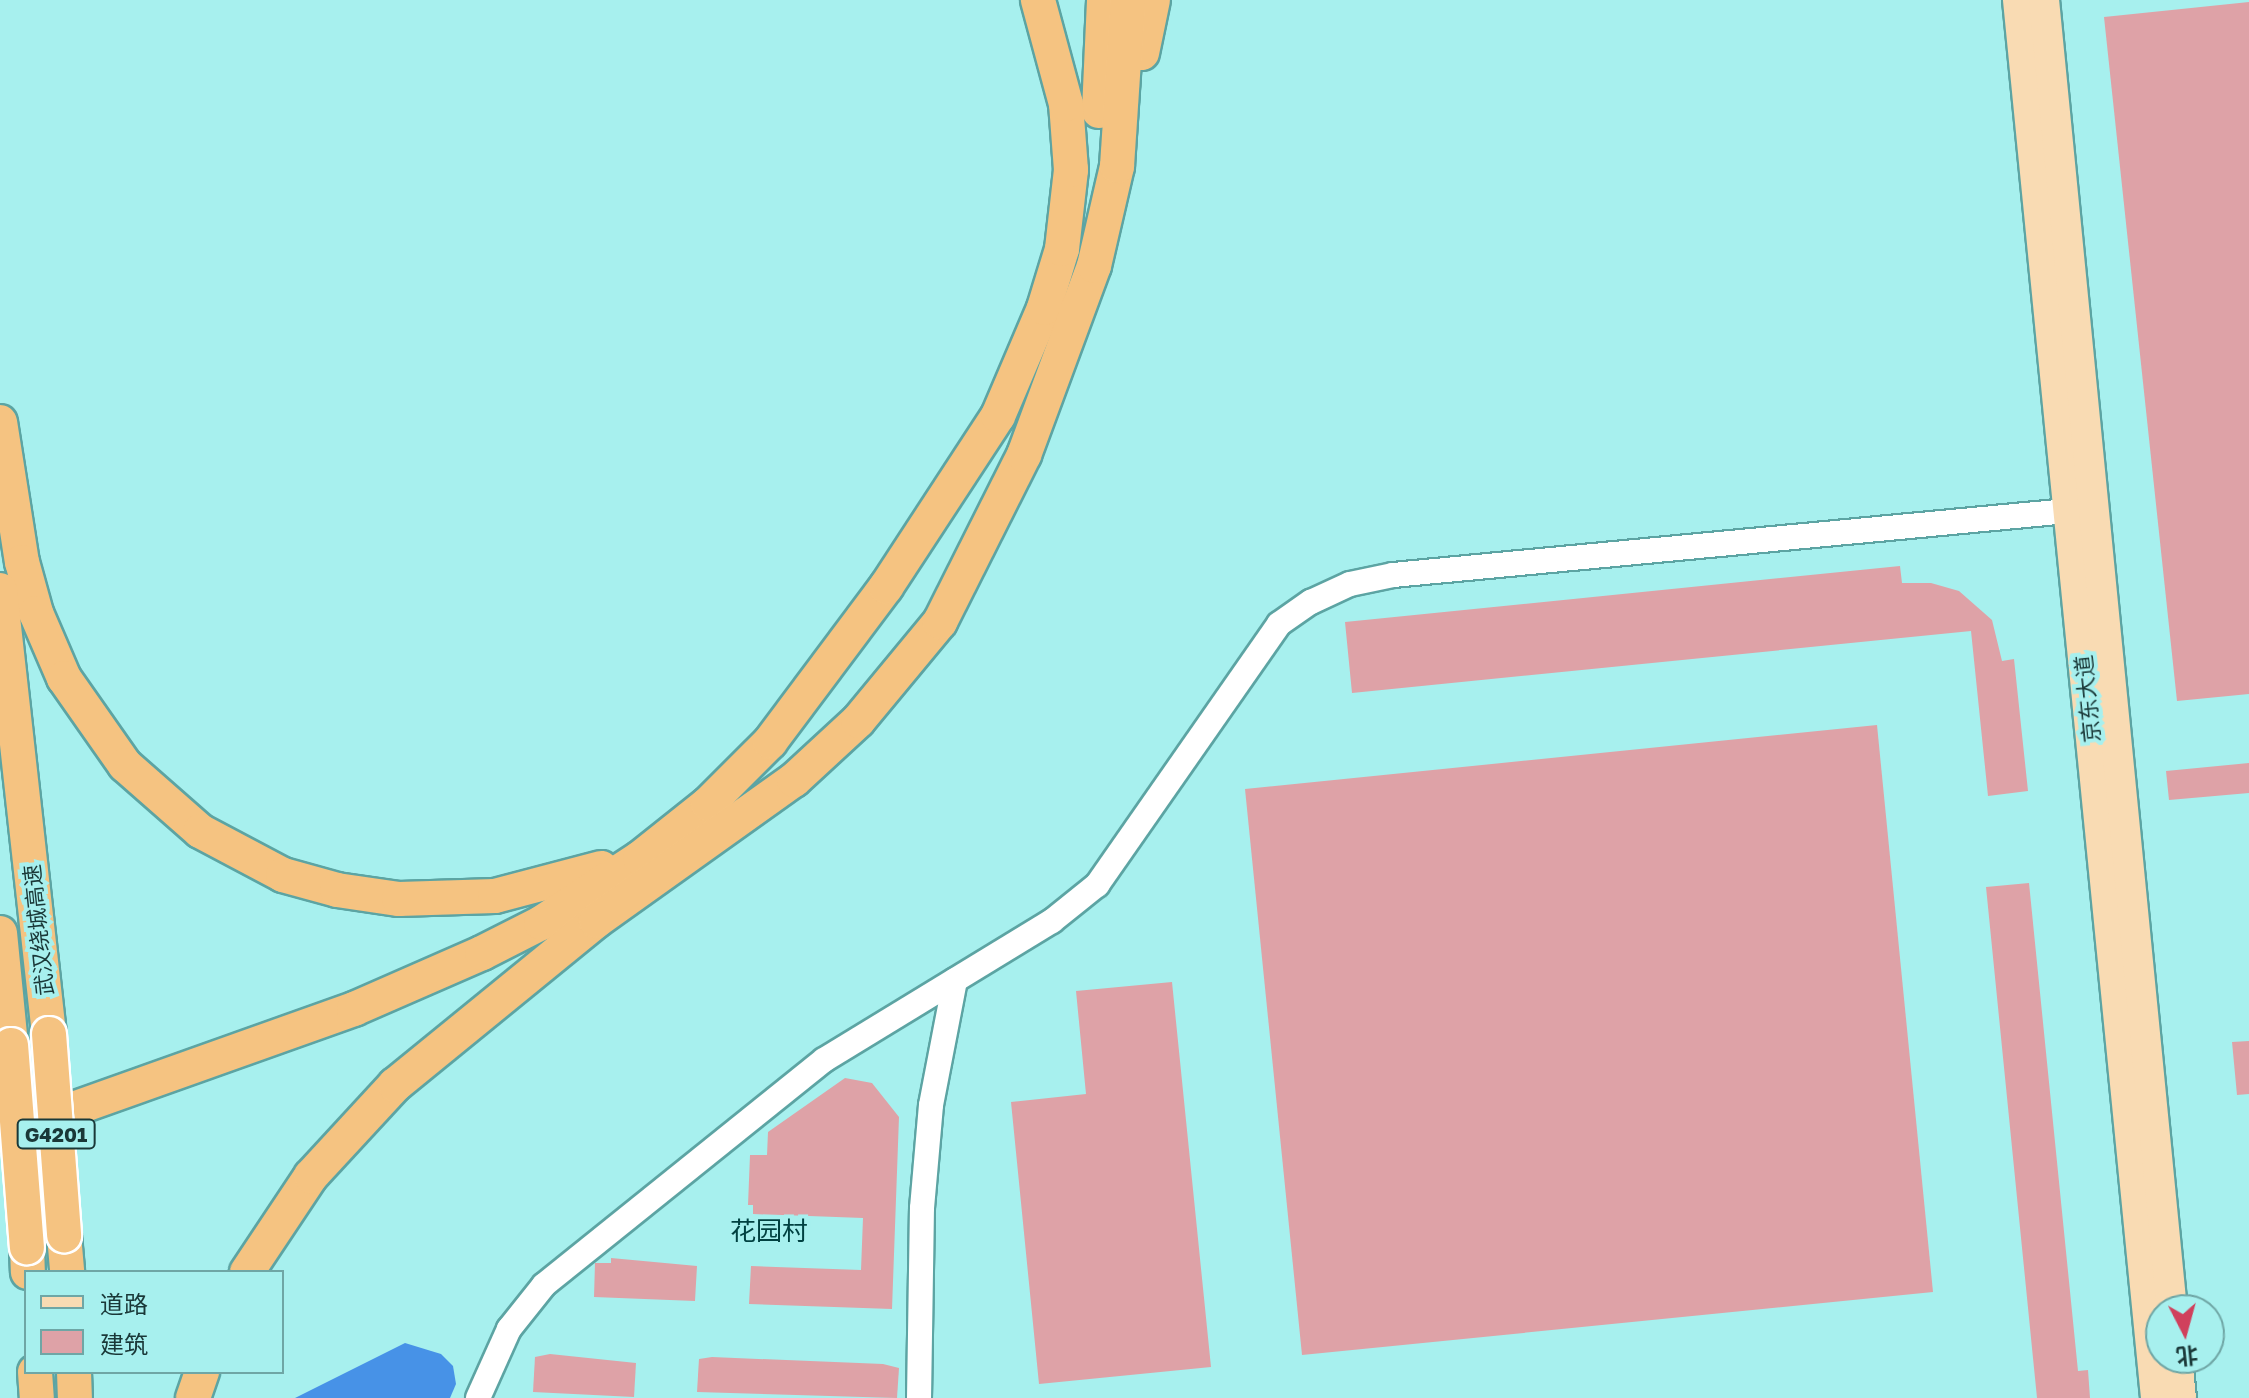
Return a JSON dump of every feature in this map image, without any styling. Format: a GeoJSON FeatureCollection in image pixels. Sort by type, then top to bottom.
{"type":"FeatureCollection","features":[{"type":"Feature","properties":{"kind":"highway"},"geometry":{"type":"LineString","coordinates":[[1038,0],[1053,43],[1070,137],[1070,196],[1062,249]]}},
{"type":"Feature","properties":{"kind":"highway"},"geometry":{"type":"LineString","coordinates":[[0,1135],[422,981],[541,923],[676,830],[770,742],[886,587],[998,416],[1031,345],[1093,163],[1104,0]]}},
{"type":"Feature","properties":{"kind":"highway"},"geometry":{"type":"LineString","coordinates":[[1117,166],[1128,0]]}},
{"type":"Feature","properties":{"kind":"highway"},"geometry":{"type":"LineString","coordinates":[[248,1270],[304,1186],[365,1114],[596,921],[794,780],[878,700],[940,622],[998,512],[1054,384],[1094,266],[1153,0]]}},
{"type":"Feature","properties":{"kind":"highway"},"geometry":{"type":"LineString","coordinates":[[0,422],[22,562],[36,613],[64,678],[125,765],[173,811],[228,849],[283,875],[337,890],[399,899],[462,900],[528,890],[592,872],[676,830]]}},
{"type":"Feature","properties":{"kind":"highway","name":"武汉绕城高速"},"geometry":{"type":"LineString","coordinates":[[0,590],[49,1034],[67,1270]]}},
{"type":"Feature","properties":{"kind":"highway"},"geometry":{"type":"LineString","coordinates":[[0,1157],[361,1028],[596,921]]}},
{"type":"Feature","properties":{"kind":"highway","name":"武汉绕城高速"},"geometry":{"type":"LineString","coordinates":[[0,933],[28,1260]]}},
{"type":"Feature","properties":{"kind":"highway"},"geometry":{"type":"LineString","coordinates":[[35,1374],[37,1398]]}},
{"type":"Feature","properties":{"kind":"highway"},"geometry":{"type":"LineString","coordinates":[[74,1374],[75,1398]]}},
{"type":"Feature","properties":{"kind":"highway"},"geometry":{"type":"LineString","coordinates":[[193,1398],[201,1374]]}},
{"type":"Feature","properties":{"kind":"main road","name":"京东大道"},"geometry":{"type":"LineString","coordinates":[[2018,0],[2156,1398]]}},
{"type":"Feature","properties":{"kind":"main road","name":"京东大道"},"geometry":{"type":"LineString","coordinates":[[2044,0],[2170,1294]]}},
{"type":"Feature","properties":{"kind":"main road"},"geometry":{"type":"LineString","coordinates":[[2179,1374],[2181,1398]]}},
{"type":"Feature","properties":{"kind":"street"},"geometry":{"type":"LineString","coordinates":[[478,1398],[509,1329],[544,1285],[824,1060],[1052,921],[1097,885],[1279,624],[1328,593],[1393,575],[2068,511]]}},
{"type":"Feature","properties":{"kind":"street"},"geometry":{"type":"LineString","coordinates":[[919,1398],[922,1208],[929,1120],[955,980]]}},
{"type":"Feature","properties":{"kind":"water"},"geometry":{"type":"Polygon","coordinates":[[[405,1343],[441,1354],[453,1366],[456,1384],[450,1398],[295,1398],[405,1343]]]}},
{"type":"Feature","properties":{"kind":"building"},"geometry":{"type":"Polygon","coordinates":[[[2249,2],[2249,694],[2177,701],[2104,17],[2249,2]]]}},
{"type":"Feature","properties":{"kind":"building"},"geometry":{"type":"Polygon","coordinates":[[[1900,566],[1902,583],[1931,583],[1959,591],[1992,620],[2002,661],[2014,659],[2028,791],[1988,796],[1971,631],[1352,693],[1345,622],[1900,566]]]}},
{"type":"Feature","properties":{"kind":"building"},"geometry":{"type":"Polygon","coordinates":[[[1877,725],[1933,1292],[1302,1355],[1245,789],[1877,725]]]}},
{"type":"Feature","properties":{"kind":"building"},"geometry":{"type":"Polygon","coordinates":[[[2249,763],[2249,793],[2169,800],[2166,771],[2249,763]]]}},
{"type":"Feature","properties":{"kind":"building"},"geometry":{"type":"Polygon","coordinates":[[[2029,883],[2078,1371],[2088,1370],[2090,1398],[2037,1398],[1986,887],[2029,883]]]}},
{"type":"Feature","properties":{"kind":"building"},"geometry":{"type":"Polygon","coordinates":[[[1172,982],[1211,1367],[1039,1384],[1011,1102],[1086,1094],[1076,991],[1172,982]]]}},
{"type":"Feature","properties":{"kind":"building"},"geometry":{"type":"Polygon","coordinates":[[[2249,1041],[2249,1094],[2237,1095],[2232,1042],[2249,1041]]]}},
{"type":"Feature","properties":{"kind":"building"},"geometry":{"type":"Polygon","coordinates":[[[845,1078],[872,1083],[899,1117],[892,1309],[749,1304],[751,1266],[861,1270],[863,1218],[753,1214],[753,1205],[748,1205],[750,1155],[767,1155],[768,1132],[845,1078]]]}},
{"type":"Feature","properties":{"kind":"building"},"geometry":{"type":"Polygon","coordinates":[[[611,1258],[697,1266],[695,1301],[594,1297],[595,1263],[611,1263],[611,1258]]]}},
{"type":"Feature","properties":{"kind":"building"},"geometry":{"type":"Polygon","coordinates":[[[550,1354],[636,1363],[634,1397],[533,1392],[535,1357],[550,1354]]]}},
{"type":"Feature","properties":{"kind":"building"},"geometry":{"type":"Polygon","coordinates":[[[699,1359],[883,1364],[899,1368],[897,1398],[697,1392],[699,1359]]]}},
{"type":"Feature","properties":{"kind":"district","name":"花园村"},"geometry":{"type":"Point","coordinates":[769,1231]}}]}
